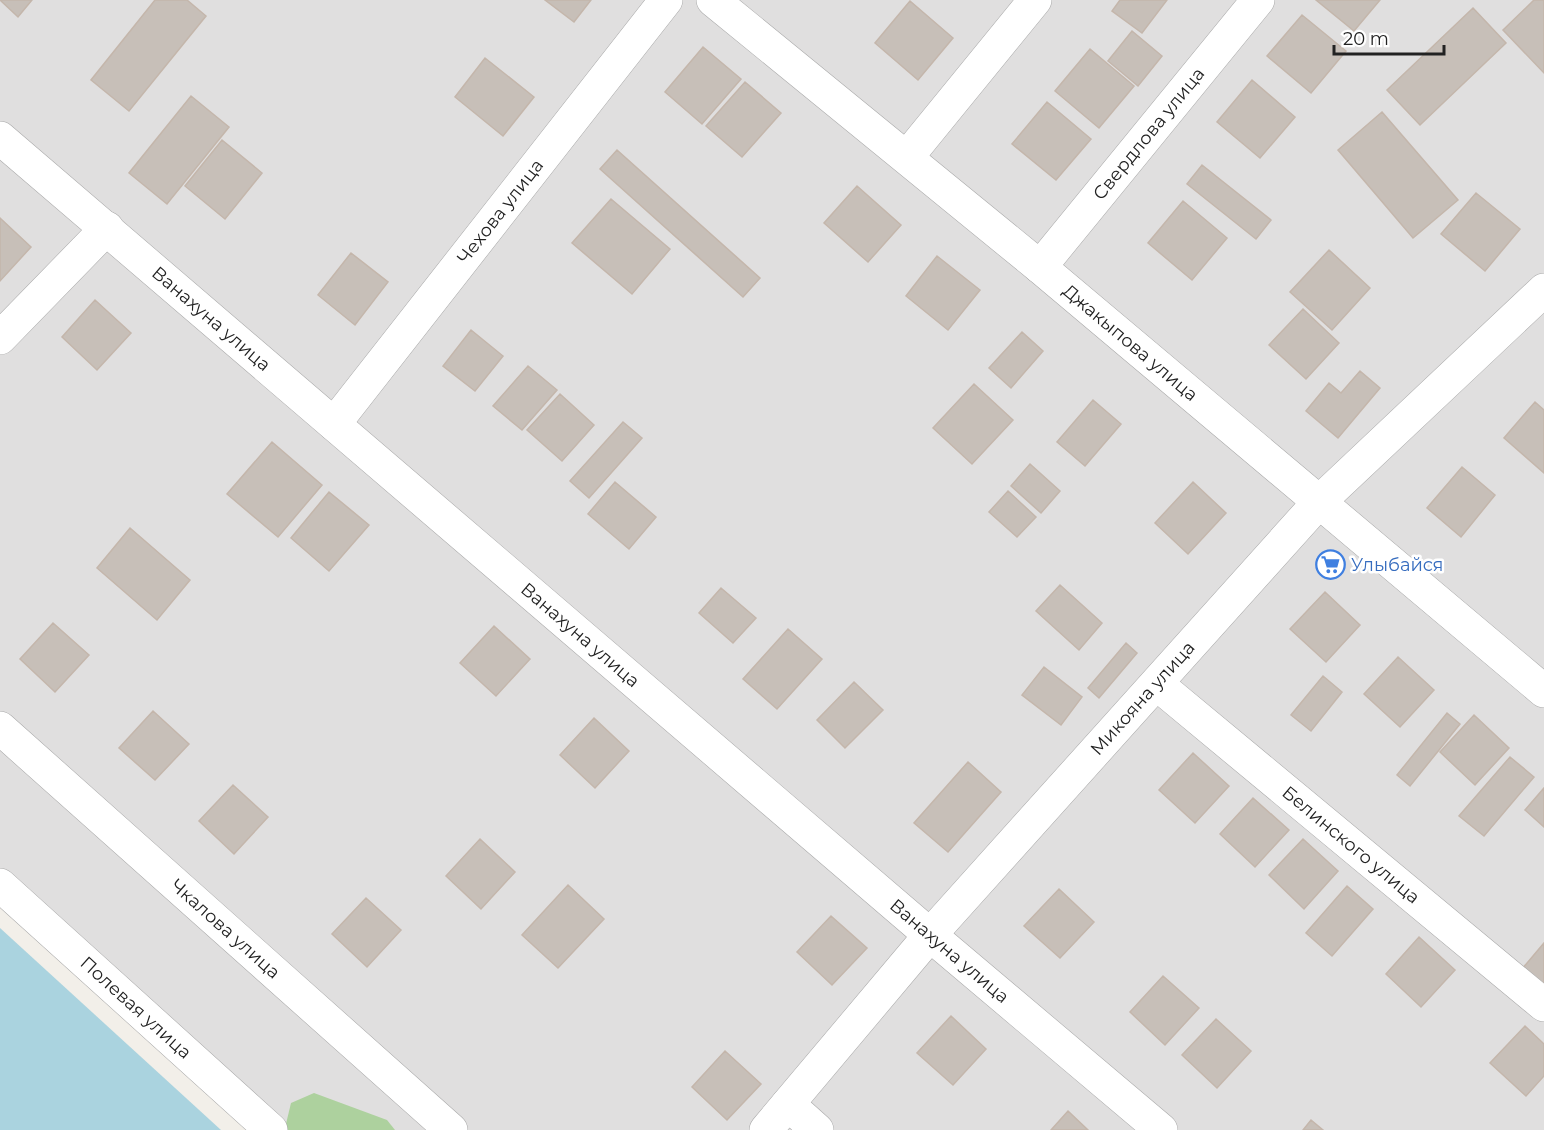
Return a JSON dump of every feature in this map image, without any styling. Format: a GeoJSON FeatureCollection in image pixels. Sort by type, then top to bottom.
{"type":"FeatureCollection","features":[{"type":"Feature","properties":{"kind":"street","name":"Чехова улица"},"geometry":{"type":"LineString","coordinates":[[334,424],[666,0]]}},
{"type":"Feature","properties":{"kind":"street","name":"Джакыпова улица"},"geometry":{"type":"LineString","coordinates":[[713,0],[1040,267],[1544,691]]}},
{"type":"Feature","properties":{"kind":"street"},"geometry":{"type":"LineString","coordinates":[[907,157],[1035,0]]}},
{"type":"Feature","properties":{"kind":"street","name":"Свердлова улица"},"geometry":{"type":"LineString","coordinates":[[1040,267],[1258,0]]}},
{"type":"Feature","properties":{"kind":"street","name":"Ванахуна улица"},"geometry":{"type":"LineString","coordinates":[[0,138],[930,935],[1161,1130]]}},
{"type":"Feature","properties":{"kind":"street"},"geometry":{"type":"LineString","coordinates":[[0,338],[106,228]]}},
{"type":"Feature","properties":{"kind":"street","name":"Микояна улица"},"geometry":{"type":"LineString","coordinates":[[766,1130],[930,935],[1319,502],[1544,290]]}},
{"type":"Feature","properties":{"kind":"street","name":"Белинского улица"},"geometry":{"type":"LineString","coordinates":[[1157,684],[1544,1005]]}},
{"type":"Feature","properties":{"kind":"street","name":"Чкалова улица"},"geometry":{"type":"LineString","coordinates":[[0,728],[452,1130]]}},
{"type":"Feature","properties":{"kind":"street","name":"Полевая улица"},"geometry":{"type":"LineString","coordinates":[[0,885],[270,1130]]}},
{"type":"Feature","properties":{"kind":"street"},"geometry":{"type":"LineString","coordinates":[[788,1104],[817,1130]]}},
{"type":"Feature","properties":{"kind":"shaded area"},"geometry":{"type":"Polygon","coordinates":[[[0,0],[1544,0],[1544,1130],[272,1130],[0,882],[0,0]]]}},
{"type":"Feature","properties":{"kind":"green space"},"geometry":{"type":"Polygon","coordinates":[[[314,1093],[387,1120],[395,1130],[288,1130],[285,1128],[291,1103],[314,1093]]]}},
{"type":"Feature","properties":{"kind":"water"},"geometry":{"type":"Polygon","coordinates":[[[0,928],[221,1130],[0,1130],[0,928]]]}},
{"type":"Feature","properties":{"kind":"building"},"geometry":{"type":"Polygon","coordinates":[[[0,0],[32,0],[18,17],[0,0]]]}},
{"type":"Feature","properties":{"kind":"building"},"geometry":{"type":"Polygon","coordinates":[[[155,0],[187,0],[206,16],[129,111],[91,80],[155,0]]]}},
{"type":"Feature","properties":{"kind":"building"},"geometry":{"type":"Polygon","coordinates":[[[545,0],[591,0],[574,22],[545,0]]]}},
{"type":"Feature","properties":{"kind":"building"},"geometry":{"type":"Polygon","coordinates":[[[1120,0],[1167,0],[1142,33],[1112,11],[1120,0]]]}},
{"type":"Feature","properties":{"kind":"building"},"geometry":{"type":"Polygon","coordinates":[[[1316,0],[1380,0],[1354,31],[1316,0]]]}},
{"type":"Feature","properties":{"kind":"building"},"geometry":{"type":"Polygon","coordinates":[[[1534,0],[1544,0],[1544,73],[1503,30],[1534,0]]]}},
{"type":"Feature","properties":{"kind":"building"},"geometry":{"type":"Polygon","coordinates":[[[910,1],[953,38],[918,80],[875,43],[910,1]]]}},
{"type":"Feature","properties":{"kind":"building"},"geometry":{"type":"Polygon","coordinates":[[[1473,8],[1506,43],[1420,125],[1387,90],[1473,8]]]}},
{"type":"Feature","properties":{"kind":"building"},"geometry":{"type":"Polygon","coordinates":[[[1302,15],[1346,51],[1311,93],[1267,56],[1302,15]]]}},
{"type":"Feature","properties":{"kind":"building"},"geometry":{"type":"Polygon","coordinates":[[[1132,31],[1162,56],[1138,86],[1108,61],[1132,31]]]}},
{"type":"Feature","properties":{"kind":"building"},"geometry":{"type":"Polygon","coordinates":[[[703,47],[741,79],[702,124],[665,92],[703,47]]]}},
{"type":"Feature","properties":{"kind":"building"},"geometry":{"type":"Polygon","coordinates":[[[1090,49],[1134,86],[1099,128],[1055,91],[1090,49]]]}},
{"type":"Feature","properties":{"kind":"building"},"geometry":{"type":"Polygon","coordinates":[[[485,58],[534,97],[503,136],[455,97],[485,58]]]}},
{"type":"Feature","properties":{"kind":"building"},"geometry":{"type":"Polygon","coordinates":[[[1252,80],[1295,117],[1260,158],[1217,122],[1252,80]]]}},
{"type":"Feature","properties":{"kind":"building"},"geometry":{"type":"Polygon","coordinates":[[[745,82],[781,113],[742,157],[706,126],[745,82]]]}},
{"type":"Feature","properties":{"kind":"building"},"geometry":{"type":"Polygon","coordinates":[[[191,96],[229,127],[167,204],[129,173],[191,96]]]}},
{"type":"Feature","properties":{"kind":"building"},"geometry":{"type":"Polygon","coordinates":[[[1047,102],[1091,139],[1056,180],[1012,144],[1047,102]]]}},
{"type":"Feature","properties":{"kind":"building"},"geometry":{"type":"Polygon","coordinates":[[[1382,112],[1458,200],[1413,238],[1338,150],[1382,112]]]}},
{"type":"Feature","properties":{"kind":"building"},"geometry":{"type":"Polygon","coordinates":[[[222,140],[262,173],[225,219],[185,186],[222,140]]]}},
{"type":"Feature","properties":{"kind":"building"},"geometry":{"type":"Polygon","coordinates":[[[617,150],[760,278],[743,297],[600,169],[617,150]]]}},
{"type":"Feature","properties":{"kind":"building"},"geometry":{"type":"Polygon","coordinates":[[[1202,165],[1271,220],[1256,239],[1187,184],[1202,165]]]}},
{"type":"Feature","properties":{"kind":"building"},"geometry":{"type":"Polygon","coordinates":[[[857,186],[901,225],[868,262],[824,223],[857,186]]]}},
{"type":"Feature","properties":{"kind":"building"},"geometry":{"type":"Polygon","coordinates":[[[1476,193],[1520,229],[1485,271],[1441,234],[1476,193]]]}},
{"type":"Feature","properties":{"kind":"building"},"geometry":{"type":"Polygon","coordinates":[[[611,199],[670,249],[632,294],[572,243],[611,199]]]}},
{"type":"Feature","properties":{"kind":"building"},"geometry":{"type":"Polygon","coordinates":[[[1183,201],[1227,238],[1192,280],[1148,243],[1183,201]]]}},
{"type":"Feature","properties":{"kind":"building"},"geometry":{"type":"Polygon","coordinates":[[[0,218],[31,247],[0,281],[0,218]]]}},
{"type":"Feature","properties":{"kind":"building"},"geometry":{"type":"Polygon","coordinates":[[[1329,250],[1370,288],[1332,330],[1290,292],[1329,250]]]}},
{"type":"Feature","properties":{"kind":"building"},"geometry":{"type":"Polygon","coordinates":[[[351,253],[388,282],[355,325],[318,295],[351,253]]]}},
{"type":"Feature","properties":{"kind":"building"},"geometry":{"type":"Polygon","coordinates":[[[937,256],[980,290],[948,330],[906,296],[937,256]]]}},
{"type":"Feature","properties":{"kind":"building"},"geometry":{"type":"Polygon","coordinates":[[[95,300],[131,333],[97,370],[62,337],[95,300]]]}},
{"type":"Feature","properties":{"kind":"building"},"geometry":{"type":"Polygon","coordinates":[[[1303,309],[1339,343],[1306,379],[1269,345],[1303,309]]]}},
{"type":"Feature","properties":{"kind":"building"},"geometry":{"type":"Polygon","coordinates":[[[471,330],[503,356],[475,391],[443,366],[471,330]]]}},
{"type":"Feature","properties":{"kind":"building"},"geometry":{"type":"Polygon","coordinates":[[[1022,332],[1043,351],[1011,388],[989,368],[1022,332]]]}},
{"type":"Feature","properties":{"kind":"building"},"geometry":{"type":"Polygon","coordinates":[[[528,366],[557,390],[522,430],[493,406],[528,366]]]}},
{"type":"Feature","properties":{"kind":"building"},"geometry":{"type":"Polygon","coordinates":[[[1360,371],[1380,388],[1338,438],[1306,411],[1329,383],[1341,393],[1360,371]]]}},
{"type":"Feature","properties":{"kind":"building"},"geometry":{"type":"Polygon","coordinates":[[[974,384],[1013,420],[972,464],[933,428],[974,384]]]}},
{"type":"Feature","properties":{"kind":"building"},"geometry":{"type":"Polygon","coordinates":[[[560,394],[594,425],[562,461],[527,430],[560,394]]]}},
{"type":"Feature","properties":{"kind":"building"},"geometry":{"type":"Polygon","coordinates":[[[1093,400],[1121,424],[1085,466],[1057,442],[1093,400]]]}},
{"type":"Feature","properties":{"kind":"building"},"geometry":{"type":"Polygon","coordinates":[[[1535,402],[1544,410],[1544,473],[1504,438],[1535,402]]]}},
{"type":"Feature","properties":{"kind":"building"},"geometry":{"type":"Polygon","coordinates":[[[623,422],[642,438],[589,498],[570,481],[623,422]]]}},
{"type":"Feature","properties":{"kind":"building"},"geometry":{"type":"Polygon","coordinates":[[[272,442],[322,485],[278,537],[227,494],[272,442]]]}},
{"type":"Feature","properties":{"kind":"building"},"geometry":{"type":"Polygon","coordinates":[[[1030,464],[1060,491],[1041,513],[1011,486],[1030,464]]]}},
{"type":"Feature","properties":{"kind":"building"},"geometry":{"type":"Polygon","coordinates":[[[1462,467],[1495,495],[1461,537],[1427,508],[1462,467]]]}},
{"type":"Feature","properties":{"kind":"building"},"geometry":{"type":"Polygon","coordinates":[[[615,482],[656,517],[629,549],[588,514],[615,482]]]}},
{"type":"Feature","properties":{"kind":"building"},"geometry":{"type":"Polygon","coordinates":[[[1193,482],[1226,513],[1188,554],[1155,523],[1193,482]]]}},
{"type":"Feature","properties":{"kind":"building"},"geometry":{"type":"Polygon","coordinates":[[[1008,491],[1036,517],[1017,537],[989,512],[1008,491]]]}},
{"type":"Feature","properties":{"kind":"building"},"geometry":{"type":"Polygon","coordinates":[[[329,492],[369,525],[329,571],[291,538],[329,492]]]}},
{"type":"Feature","properties":{"kind":"building"},"geometry":{"type":"Polygon","coordinates":[[[130,528],[190,580],[157,620],[97,568],[130,528]]]}},
{"type":"Feature","properties":{"kind":"building"},"geometry":{"type":"Polygon","coordinates":[[[1060,585],[1102,623],[1079,650],[1036,611],[1060,585]]]}},
{"type":"Feature","properties":{"kind":"building"},"geometry":{"type":"Polygon","coordinates":[[[721,588],[756,618],[733,643],[699,613],[721,588]]]}},
{"type":"Feature","properties":{"kind":"building"},"geometry":{"type":"Polygon","coordinates":[[[1325,592],[1360,625],[1326,662],[1290,629],[1325,592]]]}},
{"type":"Feature","properties":{"kind":"building"},"geometry":{"type":"Polygon","coordinates":[[[53,623],[89,655],[55,692],[20,659],[53,623]]]}},
{"type":"Feature","properties":{"kind":"building"},"geometry":{"type":"Polygon","coordinates":[[[494,626],[530,659],[496,696],[460,663],[494,626]]]}},
{"type":"Feature","properties":{"kind":"building"},"geometry":{"type":"Polygon","coordinates":[[[788,629],[822,659],[777,709],[743,679],[788,629]]]}},
{"type":"Feature","properties":{"kind":"building"},"geometry":{"type":"Polygon","coordinates":[[[1126,643],[1137,653],[1099,698],[1088,688],[1126,643]]]}},
{"type":"Feature","properties":{"kind":"building"},"geometry":{"type":"Polygon","coordinates":[[[1398,657],[1434,690],[1400,727],[1364,694],[1398,657]]]}},
{"type":"Feature","properties":{"kind":"building"},"geometry":{"type":"Polygon","coordinates":[[[1044,667],[1082,697],[1061,725],[1022,695],[1044,667]]]}},
{"type":"Feature","properties":{"kind":"building"},"geometry":{"type":"Polygon","coordinates":[[[1323,676],[1342,692],[1311,731],[1291,715],[1323,676]]]}},
{"type":"Feature","properties":{"kind":"building"},"geometry":{"type":"Polygon","coordinates":[[[854,682],[883,710],[845,748],[817,720],[854,682]]]}},
{"type":"Feature","properties":{"kind":"building"},"geometry":{"type":"Polygon","coordinates":[[[153,711],[189,744],[155,780],[119,748],[153,711]]]}},
{"type":"Feature","properties":{"kind":"building"},"geometry":{"type":"Polygon","coordinates":[[[1447,713],[1460,724],[1410,786],[1397,775],[1447,713]]]}},
{"type":"Feature","properties":{"kind":"building"},"geometry":{"type":"Polygon","coordinates":[[[1474,715],[1509,748],[1475,785],[1440,752],[1474,715]]]}},
{"type":"Feature","properties":{"kind":"building"},"geometry":{"type":"Polygon","coordinates":[[[594,718],[629,751],[595,788],[560,755],[594,718]]]}},
{"type":"Feature","properties":{"kind":"building"},"geometry":{"type":"Polygon","coordinates":[[[1193,753],[1229,786],[1195,823],[1159,790],[1193,753]]]}},
{"type":"Feature","properties":{"kind":"building"},"geometry":{"type":"Polygon","coordinates":[[[1510,757],[1534,777],[1484,836],[1459,816],[1510,757]]]}},
{"type":"Feature","properties":{"kind":"building"},"geometry":{"type":"Polygon","coordinates":[[[968,762],[1001,792],[948,852],[914,823],[968,762]]]}},
{"type":"Feature","properties":{"kind":"building"},"geometry":{"type":"Polygon","coordinates":[[[233,785],[268,817],[234,854],[199,821],[233,785]]]}},
{"type":"Feature","properties":{"kind":"building"},"geometry":{"type":"Polygon","coordinates":[[[1544,788],[1544,827],[1525,810],[1544,788]]]}},
{"type":"Feature","properties":{"kind":"building"},"geometry":{"type":"Polygon","coordinates":[[[1253,798],[1289,830],[1255,867],[1220,834],[1253,798]]]}},
{"type":"Feature","properties":{"kind":"building"},"geometry":{"type":"Polygon","coordinates":[[[480,839],[515,872],[481,909],[446,876],[480,839]]]}},
{"type":"Feature","properties":{"kind":"building"},"geometry":{"type":"Polygon","coordinates":[[[1303,839],[1338,871],[1304,909],[1269,875],[1303,839]]]}},
{"type":"Feature","properties":{"kind":"building"},"geometry":{"type":"Polygon","coordinates":[[[568,885],[604,919],[558,968],[522,935],[568,885]]]}},
{"type":"Feature","properties":{"kind":"building"},"geometry":{"type":"Polygon","coordinates":[[[1347,886],[1373,909],[1332,956],[1306,933],[1347,886]]]}},
{"type":"Feature","properties":{"kind":"building"},"geometry":{"type":"Polygon","coordinates":[[[1059,889],[1094,922],[1060,958],[1024,926],[1059,889]]]}},
{"type":"Feature","properties":{"kind":"building"},"geometry":{"type":"Polygon","coordinates":[[[366,898],[401,930],[367,967],[332,934],[366,898]]]}},
{"type":"Feature","properties":{"kind":"building"},"geometry":{"type":"Polygon","coordinates":[[[831,916],[867,948],[832,985],[797,952],[831,916]]]}},
{"type":"Feature","properties":{"kind":"building"},"geometry":{"type":"Polygon","coordinates":[[[1419,937],[1455,970],[1421,1007],[1386,974],[1419,937]]]}},
{"type":"Feature","properties":{"kind":"building"},"geometry":{"type":"Polygon","coordinates":[[[1544,943],[1544,1000],[1516,976],[1544,943]]]}},
{"type":"Feature","properties":{"kind":"building"},"geometry":{"type":"Polygon","coordinates":[[[1163,976],[1199,1008],[1165,1045],[1130,1012],[1163,976]]]}},
{"type":"Feature","properties":{"kind":"building"},"geometry":{"type":"Polygon","coordinates":[[[951,1016],[986,1049],[953,1085],[917,1053],[951,1016]]]}},
{"type":"Feature","properties":{"kind":"building"},"geometry":{"type":"Polygon","coordinates":[[[1216,1019],[1251,1051],[1217,1088],[1182,1055],[1216,1019]]]}},
{"type":"Feature","properties":{"kind":"building"},"geometry":{"type":"Polygon","coordinates":[[[1525,1026],[1544,1044],[1544,1076],[1526,1096],[1490,1063],[1525,1026]]]}},
{"type":"Feature","properties":{"kind":"building"},"geometry":{"type":"Polygon","coordinates":[[[725,1051],[761,1084],[727,1120],[692,1087],[725,1051]]]}},
{"type":"Feature","properties":{"kind":"building"},"geometry":{"type":"Polygon","coordinates":[[[1068,1111],[1088,1130],[1051,1130],[1068,1111]]]}},
{"type":"Feature","properties":{"kind":"building"},"geometry":{"type":"Polygon","coordinates":[[[1311,1120],[1323,1130],[1303,1130],[1311,1120]]]}},
{"type":"Feature","properties":{"kind":"place","name":"Улыбайся"},"geometry":{"type":"Point","coordinates":[1330,565]}}]}
